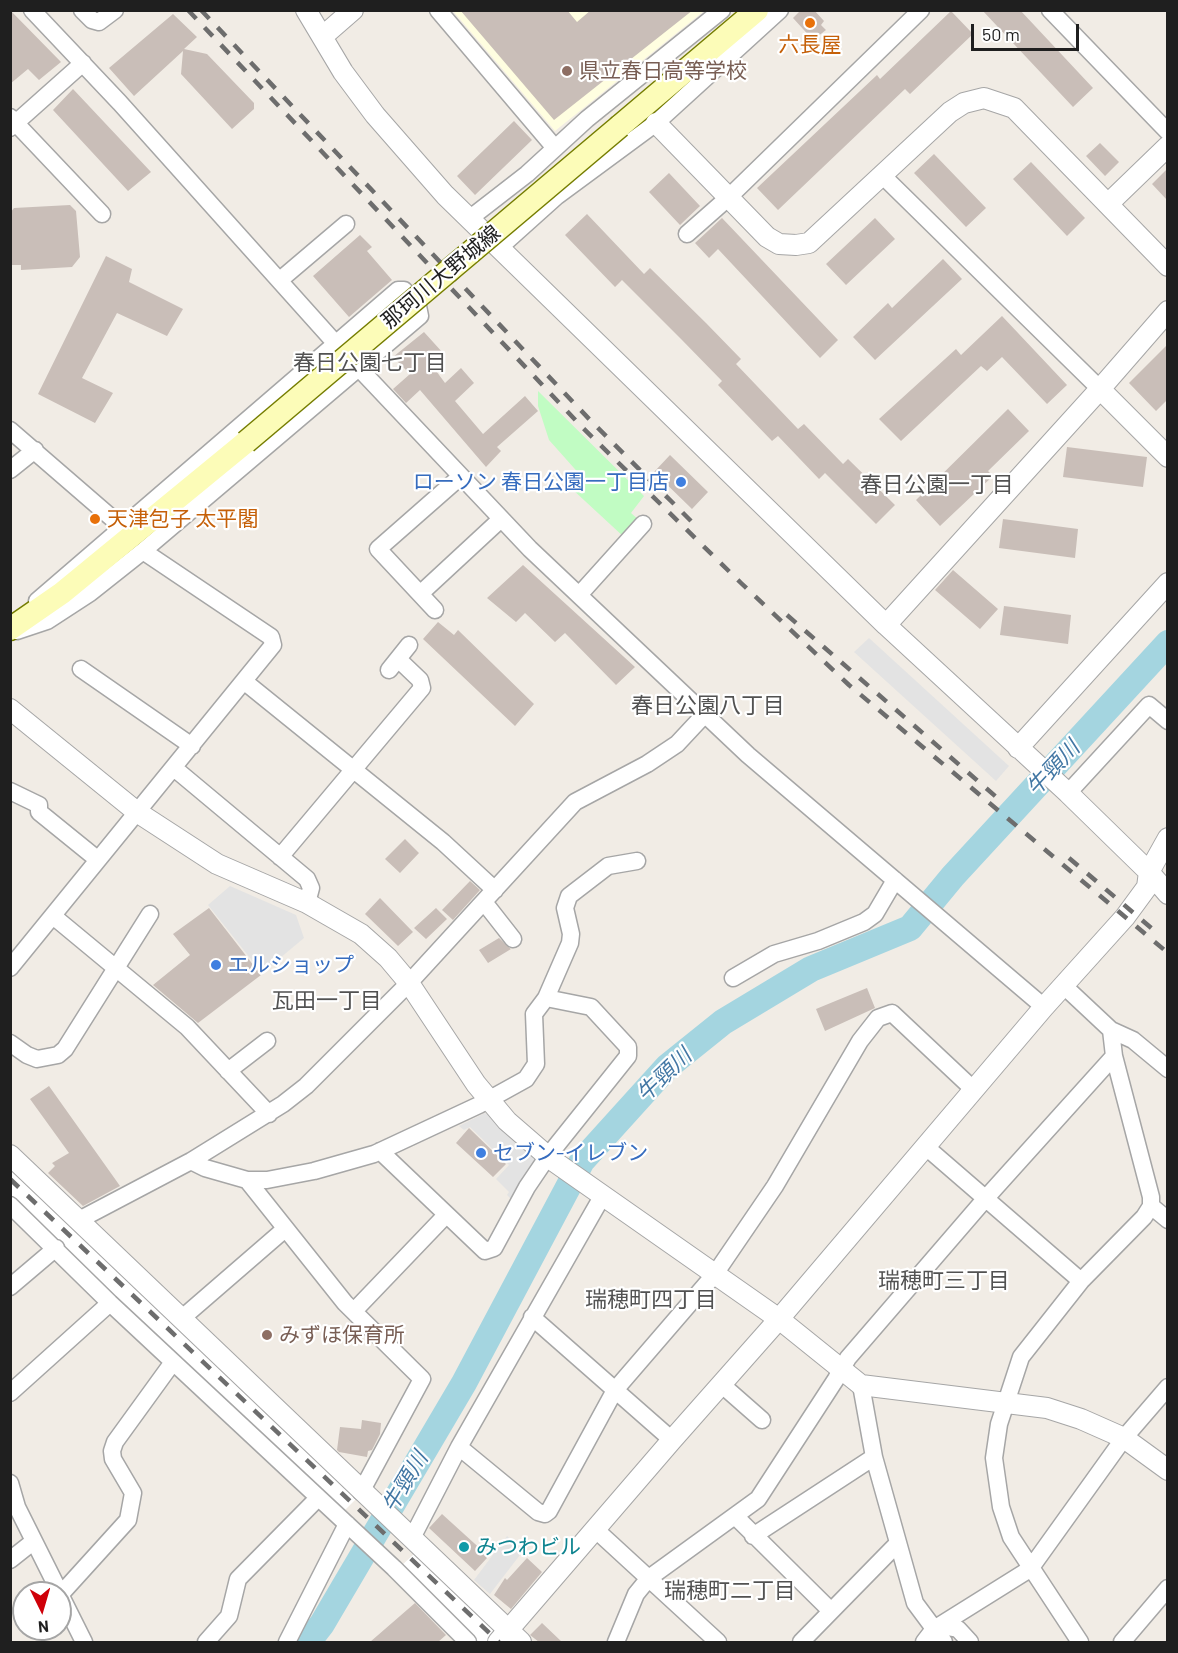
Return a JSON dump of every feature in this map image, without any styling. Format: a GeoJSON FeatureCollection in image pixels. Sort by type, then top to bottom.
{"type":"FeatureCollection","features":[{"type":"Feature","properties":{"kind":"main road","name":"那珂川大野城線"},"geometry":{"type":"LineString","coordinates":[[10,630],[62,593],[246,442],[757,10]]}},
{"type":"Feature","properties":{"kind":"street"},"geometry":{"type":"LineString","coordinates":[[32,10],[280,280],[336,345],[360,367],[501,519],[748,755],[1044,1007]]}},
{"type":"Feature","properties":{"kind":"street"},"geometry":{"type":"LineString","coordinates":[[82,10],[92,20],[99,22],[115,10]]}},
{"type":"Feature","properties":{"kind":"street"},"geometry":{"type":"LineString","coordinates":[[306,10],[343,72],[375,115],[469,219],[886,625],[1068,793],[1149,872],[1167,894]]}},
{"type":"Feature","properties":{"kind":"street"},"geometry":{"type":"LineString","coordinates":[[322,36],[353,10]]}},
{"type":"Feature","properties":{"kind":"street"},"geometry":{"type":"LineString","coordinates":[[438,10],[555,148]]}},
{"type":"Feature","properties":{"kind":"street"},"geometry":{"type":"LineString","coordinates":[[469,219],[587,119],[722,10]]}},
{"type":"Feature","properties":{"kind":"street"},"geometry":{"type":"LineString","coordinates":[[499,248],[557,196],[656,123],[780,10]]}},
{"type":"Feature","properties":{"kind":"street"},"geometry":{"type":"LineString","coordinates":[[687,234],[729,197],[921,10]]}},
{"type":"Feature","properties":{"kind":"street"},"geometry":{"type":"LineString","coordinates":[[1050,10],[1167,132]]}},
{"type":"Feature","properties":{"kind":"street"},"geometry":{"type":"LineString","coordinates":[[83,63],[13,122],[102,214]]}},
{"type":"Feature","properties":{"kind":"street"},"geometry":{"type":"LineString","coordinates":[[656,123],[767,237],[779,243],[802,244],[809,243],[950,112],[964,103],[984,98],[1014,108],[1109,203],[1167,266]]}},
{"type":"Feature","properties":{"kind":"street"},"geometry":{"type":"LineString","coordinates":[[1109,203],[1167,146]]}},
{"type":"Feature","properties":{"kind":"street"},"geometry":{"type":"LineString","coordinates":[[883,176],[1166,454]]}},
{"type":"Feature","properties":{"kind":"street"},"geometry":{"type":"LineString","coordinates":[[280,280],[346,224]]}},
{"type":"Feature","properties":{"kind":"street"},"geometry":{"type":"LineString","coordinates":[[398,290],[405,290],[418,306],[420,316],[143,551],[90,593],[47,621],[10,630],[121,526],[398,290]]}},
{"type":"Feature","properties":{"kind":"street"},"geometry":{"type":"LineString","coordinates":[[886,625],[1100,389],[1167,311]]}},
{"type":"Feature","properties":{"kind":"street"},"geometry":{"type":"LineString","coordinates":[[10,430],[121,526]]}},
{"type":"Feature","properties":{"kind":"street"},"geometry":{"type":"LineString","coordinates":[[10,470],[35,450]]}},
{"type":"Feature","properties":{"kind":"street"},"geometry":{"type":"LineString","coordinates":[[435,610],[378,549],[460,477]]}},
{"type":"Feature","properties":{"kind":"street"},"geometry":{"type":"LineString","coordinates":[[420,594],[501,519]]}},
{"type":"Feature","properties":{"kind":"street"},"geometry":{"type":"LineString","coordinates":[[580,594],[643,524]]}},
{"type":"Feature","properties":{"kind":"street"},"geometry":{"type":"LineString","coordinates":[[10,968],[273,645],[271,637],[143,551]]}},
{"type":"Feature","properties":{"kind":"street"},"geometry":{"type":"LineString","coordinates":[[1018,748],[1167,583]]}},
{"type":"Feature","properties":{"kind":"street"},"geometry":{"type":"LineString","coordinates":[[280,857],[422,688],[420,680],[394,664],[409,645]]}},
{"type":"Feature","properties":{"kind":"street"},"geometry":{"type":"LineString","coordinates":[[81,669],[192,746]]}},
{"type":"Feature","properties":{"kind":"street"},"geometry":{"type":"LineString","coordinates":[[245,682],[443,842],[490,896],[513,939]]}},
{"type":"Feature","properties":{"kind":"street"},"geometry":{"type":"LineString","coordinates":[[1068,793],[1149,705],[1167,721]]}},
{"type":"Feature","properties":{"kind":"street"},"geometry":{"type":"LineString","coordinates":[[10,709],[136,812],[217,864],[307,903],[361,934],[388,958],[409,982],[488,1100],[550,1158],[779,1320],[840,1371],[861,1385],[1047,1408],[1081,1419],[1124,1438],[1167,1470]]}},
{"type":"Feature","properties":{"kind":"street"},"geometry":{"type":"LineString","coordinates":[[80,1220],[191,1161],[269,1114],[306,1086],[409,982],[575,802],[647,765],[677,744],[705,714]]}},
{"type":"Feature","properties":{"kind":"street"},"geometry":{"type":"LineString","coordinates":[[174,768],[307,879],[312,888],[307,903]]}},
{"type":"Feature","properties":{"kind":"street"},"geometry":{"type":"LineString","coordinates":[[10,790],[39,805],[39,812],[97,859]]}},
{"type":"Feature","properties":{"kind":"street"},"geometry":{"type":"LineString","coordinates":[[10,1155],[412,1538],[510,1638],[672,1440],[779,1320],[1044,1007],[1125,917],[1147,887],[1149,872],[1167,838]]}},
{"type":"Feature","properties":{"kind":"street"},"geometry":{"type":"LineString","coordinates":[[191,1161],[205,1168],[247,1180],[267,1180],[314,1171],[380,1151],[488,1100],[526,1079],[532,1072],[538,1053],[534,1014],[546,998],[570,943],[572,934],[565,908],[569,896],[608,866],[637,861]]}},
{"type":"Feature","properties":{"kind":"street"},"geometry":{"type":"LineString","coordinates":[[733,978],[774,954],[818,941],[864,922],[875,914],[900,884]]}},
{"type":"Feature","properties":{"kind":"street"},"geometry":{"type":"LineString","coordinates":[[10,1043],[27,1055],[38,1059],[58,1056],[65,1049],[150,914]]}},
{"type":"Feature","properties":{"kind":"street"},"geometry":{"type":"LineString","coordinates":[[53,916],[187,1027],[269,1114]]}},
{"type":"Feature","properties":{"kind":"street"},"geometry":{"type":"LineString","coordinates":[[1064,986],[1111,1030],[1133,1040],[1167,1069]]}},
{"type":"Feature","properties":{"kind":"street"},"geometry":{"type":"LineString","coordinates":[[380,1151],[484,1251],[494,1248],[527,1187],[628,1056],[629,1051],[591,1007],[546,998]]}},
{"type":"Feature","properties":{"kind":"street"},"geometry":{"type":"LineString","coordinates":[[459,1447],[544,1514],[549,1511],[615,1390],[715,1274],[782,1176],[860,1041],[878,1018],[892,1013],[974,1089]]}},
{"type":"Feature","properties":{"kind":"street"},"geometry":{"type":"LineString","coordinates":[[1080,1642],[1011,1537],[1001,1507],[994,1458],[999,1424],[1021,1357],[1081,1281],[1144,1217],[1151,1206],[1150,1186],[1114,1056],[1111,1030]]}},
{"type":"Feature","properties":{"kind":"street"},"geometry":{"type":"LineString","coordinates":[[228,1071],[267,1041]]}},
{"type":"Feature","properties":{"kind":"street"},"geometry":{"type":"LineString","coordinates":[[616,1642],[636,1593],[649,1578],[735,1516],[765,1491],[848,1358],[986,1198],[1114,1056]]}},
{"type":"Feature","properties":{"kind":"street"},"geometry":{"type":"LineString","coordinates":[[926,1147],[1081,1281]]}},
{"type":"Feature","properties":{"kind":"street"},"geometry":{"type":"LineString","coordinates":[[247,1180],[354,1311],[422,1379],[362,1492]]}},
{"type":"Feature","properties":{"kind":"street"},"geometry":{"type":"LineString","coordinates":[[412,1538],[459,1447],[603,1195]]}},
{"type":"Feature","properties":{"kind":"street"},"geometry":{"type":"LineString","coordinates":[[10,1205],[56,1248],[110,1304],[394,1568],[468,1642]]}},
{"type":"Feature","properties":{"kind":"street"},"geometry":{"type":"LineString","coordinates":[[1151,1206],[1167,1220]]}},
{"type":"Feature","properties":{"kind":"street"},"geometry":{"type":"LineString","coordinates":[[354,1311],[446,1215]]}},
{"type":"Feature","properties":{"kind":"street"},"geometry":{"type":"LineString","coordinates":[[181,1318],[285,1229]]}},
{"type":"Feature","properties":{"kind":"street"},"geometry":{"type":"LineString","coordinates":[[10,1287],[56,1248]]}},
{"type":"Feature","properties":{"kind":"street"},"geometry":{"type":"LineString","coordinates":[[11,1391],[110,1304]]}},
{"type":"Feature","properties":{"kind":"street"},"geometry":{"type":"LineString","coordinates":[[532,1317],[672,1440]]}},
{"type":"Feature","properties":{"kind":"street"},"geometry":{"type":"LineString","coordinates":[[72,1581],[128,1520],[133,1493],[113,1459],[112,1451],[115,1442],[173,1362]]}},
{"type":"Feature","properties":{"kind":"street"},"geometry":{"type":"LineString","coordinates":[[721,1384],[762,1420]]}},
{"type":"Feature","properties":{"kind":"street"},"geometry":{"type":"LineString","coordinates":[[861,1385],[874,1457],[897,1544],[915,1603],[934,1638]]}},
{"type":"Feature","properties":{"kind":"street"},"geometry":{"type":"LineString","coordinates":[[934,1638],[1030,1569],[1124,1438],[1167,1387]]}},
{"type":"Feature","properties":{"kind":"street"},"geometry":{"type":"LineString","coordinates":[[753,1536],[874,1457]]}},
{"type":"Feature","properties":{"kind":"street"},"geometry":{"type":"LineString","coordinates":[[10,1483],[17,1507],[54,1581]]}},
{"type":"Feature","properties":{"kind":"street"},"geometry":{"type":"LineString","coordinates":[[206,1642],[229,1616],[238,1579],[317,1498]]}},
{"type":"Feature","properties":{"kind":"street"},"geometry":{"type":"LineString","coordinates":[[735,1516],[831,1611]]}},
{"type":"Feature","properties":{"kind":"street"},"geometry":{"type":"LineString","coordinates":[[287,1642],[347,1524]]}},
{"type":"Feature","properties":{"kind":"street"},"geometry":{"type":"LineString","coordinates":[[597,1530],[718,1642]]}},
{"type":"Feature","properties":{"kind":"street"},"geometry":{"type":"LineString","coordinates":[[10,1560],[34,1541]]}},
{"type":"Feature","properties":{"kind":"street"},"geometry":{"type":"LineString","coordinates":[[801,1642],[897,1544]]}},
{"type":"Feature","properties":{"kind":"street"},"geometry":{"type":"LineString","coordinates":[[1122,1642],[1167,1588]]}},
{"type":"Feature","properties":{"kind":"street"},"geometry":{"type":"LineString","coordinates":[[72,1618],[84,1642]]}},
{"type":"Feature","properties":{"kind":"street"},"geometry":{"type":"LineString","coordinates":[[934,1638],[947,1627],[958,1629],[970,1642]]}},
{"type":"Feature","properties":{"kind":"shaded area","name":"県立春日高等学校"},"geometry":{"type":"Polygon","coordinates":[[[453,11],[704,11],[555,131],[453,11]]]}},
{"type":"Feature","properties":{"kind":"shaded area"},"geometry":{"type":"Polygon","coordinates":[[[869,638],[1009,766],[996,781],[854,652],[869,638]]]}},
{"type":"Feature","properties":{"kind":"shaded area"},"geometry":{"type":"Polygon","coordinates":[[[230,886],[296,915],[304,938],[262,973],[208,905],[230,886]]]}},
{"type":"Feature","properties":{"kind":"shaded area"},"geometry":{"type":"Polygon","coordinates":[[[485,1113],[493,1116],[539,1161],[512,1200],[507,1195],[509,1192],[496,1179],[509,1165],[470,1127],[464,1130],[459,1126],[485,1113]]]}},
{"type":"Feature","properties":{"kind":"shaded area"},"geometry":{"type":"Polygon","coordinates":[[[507,1536],[523,1551],[490,1594],[474,1580],[507,1536]]]}},
{"type":"Feature","properties":{"kind":"green space"},"geometry":{"type":"Polygon","coordinates":[[[538,391],[644,496],[631,513],[640,521],[625,538],[572,489],[582,477],[549,440],[538,406],[538,391]]]}},
{"type":"Feature","properties":{"kind":"pier"},"geometry":{"type":"Polygon","coordinates":[[[10,1167],[358,1497],[342,1513],[11,1197],[10,1167]]]}},
{"type":"Feature","properties":{"kind":"pier"},"geometry":{"type":"Polygon","coordinates":[[[415,1553],[509,1642],[476,1642],[399,1568],[415,1553]]]}},
{"type":"Feature","properties":{"kind":"building"},"geometry":{"type":"Polygon","coordinates":[[[10,10],[61,62],[39,80],[28,69],[10,84],[10,10]]]}},
{"type":"Feature","properties":{"kind":"building","name":"県立春日高等学校"},"geometry":{"type":"Polygon","coordinates":[[[460,10],[567,10],[577,22],[591,10],[693,10],[554,120],[460,10]]]}},
{"type":"Feature","properties":{"kind":"building","name":"六長屋"},"geometry":{"type":"Polygon","coordinates":[[[801,10],[814,10],[824,21],[821,25],[826,30],[813,40],[793,18],[801,10]]]}},
{"type":"Feature","properties":{"kind":"building"},"geometry":{"type":"Polygon","coordinates":[[[982,10],[1020,10],[1093,88],[1073,107],[982,10]]]}},
{"type":"Feature","properties":{"kind":"building"},"geometry":{"type":"Polygon","coordinates":[[[951,11],[973,34],[910,94],[905,89],[778,210],[757,188],[877,75],[880,79],[951,11]]]}},
{"type":"Feature","properties":{"kind":"building"},"geometry":{"type":"Polygon","coordinates":[[[173,14],[197,37],[184,49],[207,54],[254,103],[254,109],[232,129],[181,74],[183,51],[134,96],[109,68],[173,14]]]}},
{"type":"Feature","properties":{"kind":"building"},"geometry":{"type":"Polygon","coordinates":[[[73,89],[151,172],[128,191],[53,110],[73,89]]]}},
{"type":"Feature","properties":{"kind":"building"},"geometry":{"type":"Polygon","coordinates":[[[514,121],[532,140],[475,195],[457,176],[514,121]]]}},
{"type":"Feature","properties":{"kind":"building"},"geometry":{"type":"Polygon","coordinates":[[[1100,143],[1119,162],[1105,176],[1086,156],[1100,143]]]}},
{"type":"Feature","properties":{"kind":"building"},"geometry":{"type":"Polygon","coordinates":[[[934,154],[986,208],[966,227],[914,173],[934,154]]]}},
{"type":"Feature","properties":{"kind":"building"},"geometry":{"type":"Polygon","coordinates":[[[1031,162],[1085,218],[1067,236],[1013,179],[1031,162]]]}},
{"type":"Feature","properties":{"kind":"building"},"geometry":{"type":"Polygon","coordinates":[[[1167,169],[1167,200],[1152,184],[1167,169]]]}},
{"type":"Feature","properties":{"kind":"building"},"geometry":{"type":"Polygon","coordinates":[[[669,173],[700,206],[680,225],[649,192],[669,173]]]}},
{"type":"Feature","properties":{"kind":"building"},"geometry":{"type":"Polygon","coordinates":[[[70,205],[76,211],[80,257],[72,267],[21,270],[21,265],[11,265],[10,213],[14,208],[70,205]]]}},
{"type":"Feature","properties":{"kind":"building"},"geometry":{"type":"Polygon","coordinates":[[[587,214],[644,274],[650,268],[706,323],[741,359],[736,364],[798,429],[804,424],[843,464],[848,459],[895,505],[876,524],[825,473],[819,479],[778,436],[772,441],[718,385],[722,381],[622,280],[615,287],[565,235],[587,214]]]}},
{"type":"Feature","properties":{"kind":"building"},"geometry":{"type":"Polygon","coordinates":[[[722,218],[838,340],[820,358],[718,249],[709,258],[695,243],[722,218]]]}},
{"type":"Feature","properties":{"kind":"building"},"geometry":{"type":"Polygon","coordinates":[[[875,218],[895,239],[846,285],[826,264],[875,218]]]}},
{"type":"Feature","properties":{"kind":"building"},"geometry":{"type":"Polygon","coordinates":[[[360,235],[372,247],[367,251],[392,280],[349,317],[313,276],[360,235]]]}},
{"type":"Feature","properties":{"kind":"building"},"geometry":{"type":"Polygon","coordinates":[[[106,256],[132,269],[129,282],[183,309],[167,336],[117,313],[82,378],[113,393],[95,423],[38,394],[106,256]]]}},
{"type":"Feature","properties":{"kind":"building"},"geometry":{"type":"Polygon","coordinates":[[[943,259],[962,279],[875,360],[853,337],[888,303],[892,308],[943,259]]]}},
{"type":"Feature","properties":{"kind":"building"},"geometry":{"type":"Polygon","coordinates":[[[1002,316],[1067,385],[1047,404],[1002,357],[987,371],[981,366],[901,441],[879,419],[956,349],[961,355],[1002,316]]]}},
{"type":"Feature","properties":{"kind":"building"},"geometry":{"type":"Polygon","coordinates":[[[424,332],[443,353],[431,364],[445,383],[461,368],[474,383],[455,401],[483,434],[525,396],[538,411],[497,447],[501,451],[486,467],[420,390],[406,403],[393,389],[410,374],[393,357],[424,332]]]}},
{"type":"Feature","properties":{"kind":"building"},"geometry":{"type":"Polygon","coordinates":[[[1167,345],[1167,400],[1156,411],[1129,383],[1167,345]]]}},
{"type":"Feature","properties":{"kind":"building"},"geometry":{"type":"Polygon","coordinates":[[[1008,409],[1029,431],[988,471],[993,476],[940,526],[916,500],[1008,409]]]}},
{"type":"Feature","properties":{"kind":"building"},"geometry":{"type":"Polygon","coordinates":[[[1067,447],[1147,457],[1143,487],[1063,477],[1067,447]]]}},
{"type":"Feature","properties":{"kind":"building","name":"ローソン 春日公園一丁目店"},"geometry":{"type":"Polygon","coordinates":[[[670,455],[708,492],[692,509],[654,472],[670,455]]]}},
{"type":"Feature","properties":{"kind":"building"},"geometry":{"type":"Polygon","coordinates":[[[1003,519],[1078,529],[1075,558],[999,548],[1003,519]]]}},
{"type":"Feature","properties":{"kind":"building"},"geometry":{"type":"Polygon","coordinates":[[[523,565],[635,667],[616,685],[565,633],[555,642],[525,613],[516,622],[487,598],[523,565]]]}},
{"type":"Feature","properties":{"kind":"building"},"geometry":{"type":"Polygon","coordinates":[[[953,570],[998,609],[980,629],[935,590],[953,570]]]}},
{"type":"Feature","properties":{"kind":"building"},"geometry":{"type":"Polygon","coordinates":[[[1004,606],[1071,615],[1068,644],[1000,635],[1004,606]]]}},
{"type":"Feature","properties":{"kind":"building"},"geometry":{"type":"Polygon","coordinates":[[[438,622],[454,635],[458,630],[534,704],[515,726],[423,639],[438,622]]]}},
{"type":"Feature","properties":{"kind":"building"},"geometry":{"type":"Polygon","coordinates":[[[405,839],[419,853],[400,873],[385,859],[405,839]]]}},
{"type":"Feature","properties":{"kind":"building"},"geometry":{"type":"Polygon","coordinates":[[[470,881],[480,890],[453,920],[442,910],[470,881]]]}},
{"type":"Feature","properties":{"kind":"building"},"geometry":{"type":"Polygon","coordinates":[[[380,898],[413,932],[398,946],[365,914],[380,898]]]}},
{"type":"Feature","properties":{"kind":"building","name":"エルショップ"},"geometry":{"type":"Polygon","coordinates":[[[209,908],[261,975],[198,1023],[153,985],[190,955],[173,934],[209,908]]]}},
{"type":"Feature","properties":{"kind":"building"},"geometry":{"type":"Polygon","coordinates":[[[436,908],[447,919],[426,939],[414,928],[436,908]]]}},
{"type":"Feature","properties":{"kind":"building"},"geometry":{"type":"Polygon","coordinates":[[[499,938],[511,949],[488,963],[479,950],[499,938]]]}},
{"type":"Feature","properties":{"kind":"building"},"geometry":{"type":"Polygon","coordinates":[[[867,988],[875,1008],[825,1031],[816,1009],[867,988]]]}},
{"type":"Feature","properties":{"kind":"building"},"geometry":{"type":"Polygon","coordinates":[[[49,1086],[120,1186],[83,1206],[48,1173],[55,1166],[52,1163],[69,1153],[30,1099],[49,1086]]]}},
{"type":"Feature","properties":{"kind":"building","name":"セブン-イレブン"},"geometry":{"type":"Polygon","coordinates":[[[469,1128],[506,1164],[493,1177],[456,1143],[469,1128]]]}},
{"type":"Feature","properties":{"kind":"building"},"geometry":{"type":"Polygon","coordinates":[[[362,1420],[381,1423],[380,1434],[372,1450],[368,1451],[367,1457],[339,1452],[337,1450],[340,1427],[361,1429],[362,1420]]]}},
{"type":"Feature","properties":{"kind":"building","name":"みつわビル"},"geometry":{"type":"Polygon","coordinates":[[[442,1514],[485,1553],[487,1558],[475,1571],[429,1528],[442,1514]]]}},
{"type":"Feature","properties":{"kind":"building"},"geometry":{"type":"Polygon","coordinates":[[[527,1558],[542,1572],[511,1609],[494,1595],[505,1578],[507,1580],[527,1558]]]}},
{"type":"Feature","properties":{"kind":"building"},"geometry":{"type":"Polygon","coordinates":[[[415,1603],[446,1635],[438,1642],[370,1642],[415,1603]]]}},
{"type":"Feature","properties":{"kind":"building"},"geometry":{"type":"Polygon","coordinates":[[[542,1623],[562,1642],[539,1642],[530,1635],[542,1623]]]}},
{"type":"Feature","properties":{"kind":"waterway","name":"牛頸川"},"geometry":{"type":"LineString","coordinates":[[308,1642],[322,1624],[464,1383],[582,1161],[667,1067],[723,1022],[811,969],[910,928],[953,876],[1168,643]]}},
{"type":"Feature","properties":{"kind":"railway"},"geometry":{"type":"LineString","coordinates":[[188,10],[583,428],[741,583],[849,685],[1168,953]]}},
{"type":"Feature","properties":{"kind":"railway"},"geometry":{"type":"LineString","coordinates":[[201,10],[591,421],[695,525]]}},
{"type":"Feature","properties":{"kind":"railway"},"geometry":{"type":"LineString","coordinates":[[787,615],[1002,802]]}},
{"type":"Feature","properties":{"kind":"railway"},"geometry":{"type":"LineString","coordinates":[[1069,858],[1156,932]]}},
{"type":"Feature","properties":{"kind":"railway"},"geometry":{"type":"LineString","coordinates":[[10,1179],[499,1642]]}},
{"type":"Feature","properties":{"kind":"place","name":"六長屋"},"geometry":{"type":"Point","coordinates":[810,23]}},
{"type":"Feature","properties":{"kind":"place","name":"県立春日高等学校"},"geometry":{"type":"Point","coordinates":[567,71]}},
{"type":"Feature","properties":{"kind":"place","name":"ローソン 春日公園一丁目店"},"geometry":{"type":"Point","coordinates":[681,482]}},
{"type":"Feature","properties":{"kind":"place","name":"天津包子 太平閣"},"geometry":{"type":"Point","coordinates":[95,519]}},
{"type":"Feature","properties":{"kind":"place","name":"エルショップ"},"geometry":{"type":"Point","coordinates":[216,965]}},
{"type":"Feature","properties":{"kind":"place","name":"セブン-イレブン"},"geometry":{"type":"Point","coordinates":[481,1153]}},
{"type":"Feature","properties":{"kind":"place","name":"みずほ保育所"},"geometry":{"type":"Point","coordinates":[267,1335]}},
{"type":"Feature","properties":{"kind":"place","name":"みつわビル"},"geometry":{"type":"Point","coordinates":[464,1547]}},
{"type":"Feature","properties":{"kind":"district","name":"春日公園七丁目"},"geometry":{"type":"Point","coordinates":[370,363]}},
{"type":"Feature","properties":{"kind":"district","name":"春日公園一丁目"},"geometry":{"type":"Point","coordinates":[937,485]}},
{"type":"Feature","properties":{"kind":"district","name":"春日公園八丁目"},"geometry":{"type":"Point","coordinates":[708,706]}},
{"type":"Feature","properties":{"kind":"district","name":"瓦田一丁目"},"geometry":{"type":"Point","coordinates":[327,1001]}},
{"type":"Feature","properties":{"kind":"district","name":"瑞穂町三丁目"},"geometry":{"type":"Point","coordinates":[944,1281]}},
{"type":"Feature","properties":{"kind":"district","name":"瑞穂町四丁目"},"geometry":{"type":"Point","coordinates":[651,1300]}},
{"type":"Feature","properties":{"kind":"district","name":"瑞穂町二丁目"},"geometry":{"type":"Point","coordinates":[730,1591]}}]}
